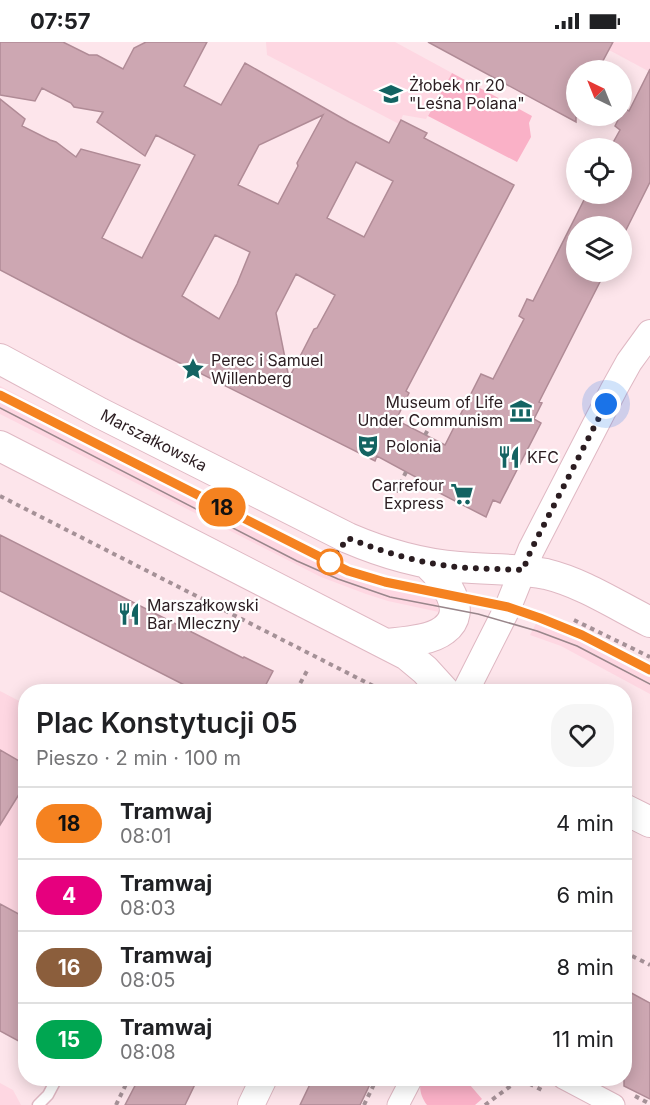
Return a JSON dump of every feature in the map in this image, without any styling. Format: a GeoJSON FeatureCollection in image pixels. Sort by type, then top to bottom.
{"type":"FeatureCollection","features":[{"type":"Feature","properties":{"kind":"main road","name":"Marszałkowska"},"geometry":{"type":"LineString","coordinates":[[0,359],[100,413],[348,538],[384,552],[427,563],[547,574],[578,585],[650,622]]}},
{"type":"Feature","properties":{"kind":"main road"},"geometry":{"type":"LineString","coordinates":[[0,446],[386,644],[406,655],[438,684]]}},
{"type":"Feature","properties":{"kind":"main road"},"geometry":{"type":"LineString","coordinates":[[386,644],[408,642],[435,634],[444,630],[452,622],[453,596],[438,573],[427,563]]}},
{"type":"Feature","properties":{"kind":"main road"},"geometry":{"type":"LineString","coordinates":[[632,813],[650,822]]}},
{"type":"Feature","properties":{"kind":"street"},"geometry":{"type":"LineString","coordinates":[[469,684],[508,607],[531,550],[614,389],[650,333]]}},
{"type":"Feature","properties":{"kind":"street"},"geometry":{"type":"LineString","coordinates":[[251,1105],[260,1086]]}},
{"type":"Feature","properties":{"kind":"street"},"geometry":{"type":"LineString","coordinates":[[398,1105],[408,1086]]}},
{"type":"Feature","properties":{"kind":"street"},"geometry":{"type":"LineString","coordinates":[[556,1087],[614,1105]]}},
{"type":"Feature","properties":{"kind":"lane"},"geometry":{"type":"LineString","coordinates":[[38,1105],[53,1086]]}},
{"type":"Feature","properties":{"kind":"path"},"geometry":{"type":"LineString","coordinates":[[425,435],[429,428]]}},
{"type":"Feature","properties":{"kind":"path"},"geometry":{"type":"LineString","coordinates":[[396,492],[406,472]]}},
{"type":"Feature","properties":{"kind":"path"},"geometry":{"type":"LineString","coordinates":[[0,496],[369,684]]}},
{"type":"Feature","properties":{"kind":"path"},"geometry":{"type":"LineString","coordinates":[[574,620],[650,657]]}},
{"type":"Feature","properties":{"kind":"path"},"geometry":{"type":"LineString","coordinates":[[300,684],[308,669]]}},
{"type":"Feature","properties":{"kind":"path"},"geometry":{"type":"LineString","coordinates":[[632,956],[650,965]]}},
{"type":"Feature","properties":{"kind":"path"},"geometry":{"type":"LineString","coordinates":[[116,1105],[125,1086]]}},
{"type":"Feature","properties":{"kind":"path"},"geometry":{"type":"LineString","coordinates":[[364,1105],[373,1086]]}},
{"type":"Feature","properties":{"kind":"path"},"geometry":{"type":"LineString","coordinates":[[485,1105],[511,1086]]}},
{"type":"Feature","properties":{"kind":"shaded area","name":"Żłobek nr 20 \"Leśna Polana\""},"geometry":{"type":"Polygon","coordinates":[[[266,42],[395,42],[452,73],[426,119],[403,115],[399,124],[267,55],[266,42]]]}},
{"type":"Feature","properties":{"kind":"shaded area"},"geometry":{"type":"Polygon","coordinates":[[[594,42],[650,42],[650,72],[632,62],[632,60],[594,42]]]}},
{"type":"Feature","properties":{"kind":"shaded area"},"geometry":{"type":"Polygon","coordinates":[[[452,73],[532,116],[529,123],[531,137],[517,162],[428,116],[452,73]]]}},
{"type":"Feature","properties":{"kind":"shaded area"},"geometry":{"type":"Polygon","coordinates":[[[0,386],[336,559],[398,581],[432,586],[439,612],[388,601],[321,577],[0,414],[0,386]]]}},
{"type":"Feature","properties":{"kind":"shaded area"},"geometry":{"type":"Polygon","coordinates":[[[542,612],[560,619],[650,665],[650,694],[561,646],[530,635],[542,612]]]}},
{"type":"Feature","properties":{"kind":"shaded area"},"geometry":{"type":"Polygon","coordinates":[[[0,691],[18,700],[18,1041],[0,1031],[0,691]]]}},
{"type":"Feature","properties":{"kind":"shaded area"},"geometry":{"type":"Polygon","coordinates":[[[0,1083],[13,1090],[21,1105],[0,1105],[0,1083]]]}},
{"type":"Feature","properties":{"kind":"shaded area"},"geometry":{"type":"Polygon","coordinates":[[[420,1086],[471,1086],[482,1099],[475,1105],[427,1105],[420,1086]]]}},
{"type":"Feature","properties":{"kind":"building"},"geometry":{"type":"Polygon","coordinates":[[[0,42],[63,42],[89,55],[97,55],[123,69],[134,48],[146,42],[207,42],[184,86],[221,105],[245,63],[389,143],[401,120],[427,133],[424,138],[514,185],[406,391],[409,393],[396,420],[445,445],[481,374],[493,379],[524,319],[519,316],[527,299],[533,301],[566,236],[566,282],[600,282],[539,402],[542,403],[534,419],[541,423],[500,503],[493,500],[486,517],[424,485],[425,482],[377,456],[375,461],[0,270],[0,99],[25,119],[22,126],[56,142],[76,157],[81,149],[140,165],[102,238],[142,258],[195,155],[156,135],[145,156],[97,122],[103,112],[74,107],[71,103],[42,88],[35,101],[0,95],[0,42]],[[323,115],[259,145],[238,185],[278,204],[323,115]],[[356,162],[327,218],[364,237],[393,181],[356,162]],[[215,235],[182,296],[219,319],[250,252],[215,235]],[[296,274],[276,313],[289,378],[314,329],[317,328],[335,295],[296,274]]]}},
{"type":"Feature","properties":{"kind":"building"},"geometry":{"type":"Polygon","coordinates":[[[428,42],[613,42],[603,60],[566,60],[566,117],[428,42]]]}},
{"type":"Feature","properties":{"kind":"building"},"geometry":{"type":"Polygon","coordinates":[[[650,69],[650,182],[632,218],[632,216],[576,216],[582,204],[632,204],[632,138],[616,138],[620,130],[615,126],[632,126],[632,105],[650,69]]]}},
{"type":"Feature","properties":{"kind":"building"},"geometry":{"type":"Polygon","coordinates":[[[0,535],[273,671],[266,684],[182,684],[0,591],[0,535]]]}},
{"type":"Feature","properties":{"kind":"building"},"geometry":{"type":"Polygon","coordinates":[[[0,750],[18,760],[18,796],[0,825],[0,750]]]}},
{"type":"Feature","properties":{"kind":"building"},"geometry":{"type":"Polygon","coordinates":[[[0,904],[18,914],[18,1041],[0,1031],[0,904]]]}},
{"type":"Feature","properties":{"kind":"building"},"geometry":{"type":"Polygon","coordinates":[[[632,993],[650,1003],[650,1099],[624,1086],[632,1086],[632,993]]]}},
{"type":"Feature","properties":{"kind":"building"},"geometry":{"type":"Polygon","coordinates":[[[135,1086],[194,1086],[185,1105],[125,1105],[135,1086]]]}},
{"type":"Feature","properties":{"kind":"building"},"geometry":{"type":"Polygon","coordinates":[[[309,1086],[369,1086],[360,1105],[300,1105],[309,1086]]]}},
{"type":"Feature","properties":{"kind":"tram line"},"geometry":{"type":"LineString","coordinates":[[0,395],[348,571],[385,582],[508,607],[582,635],[650,670]]}},
{"type":"Feature","properties":{"kind":"tram line","name":"18"},"geometry":{"type":"LineString","coordinates":[[0,395],[348,571],[385,582],[508,607],[582,635],[650,670]]}},
{"type":"Feature","properties":{"kind":"tram line"},"geometry":{"type":"LineString","coordinates":[[0,408],[297,561],[338,579],[390,597],[478,614],[537,631],[577,646],[650,684]]}},
{"type":"Feature","properties":{"kind":"place","name":"Żłobek nr 20 \"Leśna Polana\""},"geometry":{"type":"Point","coordinates":[391,94]}},
{"type":"Feature","properties":{"kind":"place","name":"Perec i Samuel Willenberg"},"geometry":{"type":"Point","coordinates":[193,369]}},
{"type":"Feature","properties":{"kind":"place","name":"Museum of Life Under Communism"},"geometry":{"type":"Point","coordinates":[521,411]}},
{"type":"Feature","properties":{"kind":"place","name":"Polonia"},"geometry":{"type":"Point","coordinates":[368,446]}},
{"type":"Feature","properties":{"kind":"place","name":"KFC"},"geometry":{"type":"Point","coordinates":[509,457]}},
{"type":"Feature","properties":{"kind":"place","name":"Carrefour Express"},"geometry":{"type":"Point","coordinates":[462,494]}},
{"type":"Feature","properties":{"kind":"place","name":"Marszałkowski Bar Mleczny"},"geometry":{"type":"Point","coordinates":[129,614]}},
{"type":"Feature","properties":{"kind":"route"},"geometry":{"type":"LineString","coordinates":[[330,562],[348,538],[395,555],[427,563],[523,570],[606,404]]}}]}
